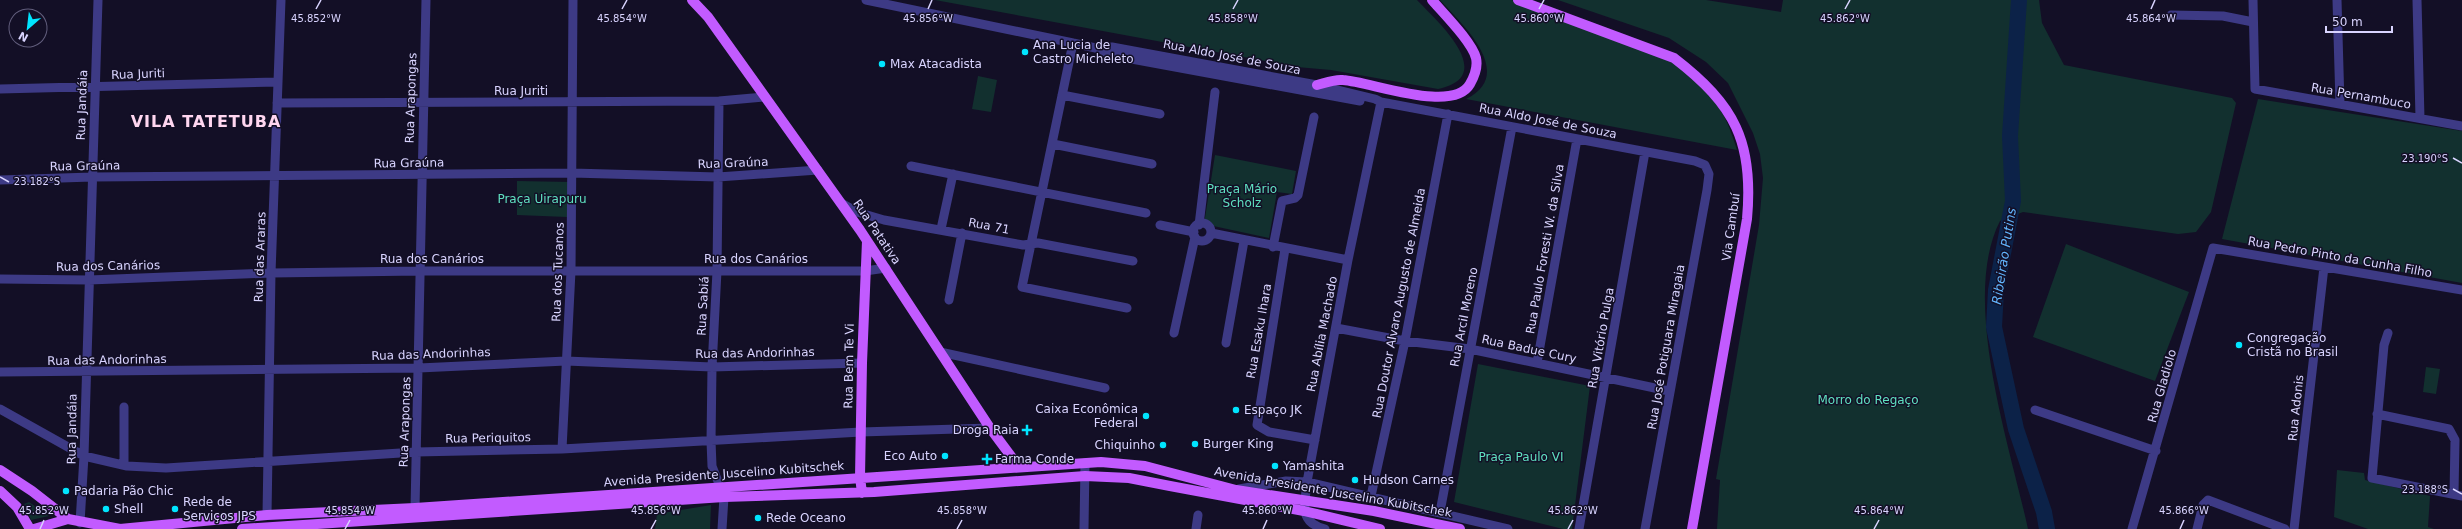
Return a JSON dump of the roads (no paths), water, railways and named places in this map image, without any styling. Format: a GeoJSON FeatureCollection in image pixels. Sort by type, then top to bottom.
{"type":"FeatureCollection","features":[{"type":"Feature","properties":{"kind":"main road","name":"Rua Patativa"},"geometry":{"type":"LineString","coordinates":[[692,0],[708,16],[764,98],[818,170],[868,241],[990,428],[1019,467]]}},
{"type":"Feature","properties":{"kind":"main road","name":"Rua Patativa"},"geometry":{"type":"LineString","coordinates":[[701,0],[708,16]]}},
{"type":"Feature","properties":{"kind":"main road"},"geometry":{"type":"LineString","coordinates":[[1316,85],[1342,80],[1435,98],[1455,96],[1467,90],[1475,76],[1476,58],[1468,44],[1432,0]]}},
{"type":"Feature","properties":{"kind":"main road","name":"Via Cambuí"},"geometry":{"type":"LineString","coordinates":[[1518,0],[1674,58],[1694,74],[1721,100],[1729,113],[1744,149],[1749,191],[1747,219],[1692,529]]}},
{"type":"Feature","properties":{"kind":"main road","name":"Rua Bem Te Vi"},"geometry":{"type":"LineString","coordinates":[[862,493],[860,477],[862,363],[865,271],[868,241]]}},
{"type":"Feature","properties":{"kind":"main road","name":"Avenida Presidente Juscelino Kubitschek"},"geometry":{"type":"LineString","coordinates":[[0,470],[32,491],[68,519],[80,523],[120,529],[267,515],[415,508],[1085,463],[1145,466],[1236,490],[1374,511],[1460,529]]}},
{"type":"Feature","properties":{"kind":"main road","name":"Avenida Presidente Juscelino Kubitschek"},"geometry":{"type":"LineString","coordinates":[[242,529],[724,497],[862,493],[1085,476],[1129,478],[1304,511],[1380,529]]}},
{"type":"Feature","properties":{"kind":"main road"},"geometry":{"type":"LineString","coordinates":[[0,491],[17,507],[30,529]]}},
{"type":"Feature","properties":{"kind":"main road","name":"Via Cambuí"},"geometry":{"type":"LineString","coordinates":[[1695,517],[1698,529]]}},
{"type":"Feature","properties":{"kind":"main road"},"geometry":{"type":"LineString","coordinates":[[34,529],[68,519]]}},
{"type":"Feature","properties":{"kind":"street","name":"Rua Jandáia"},"geometry":{"type":"LineString","coordinates":[[80,523],[84,456],[94,88],[98,0]]}},
{"type":"Feature","properties":{"kind":"street","name":"Rua das Araras"},"geometry":{"type":"LineString","coordinates":[[267,515],[271,273],[281,0]]}},
{"type":"Feature","properties":{"kind":"street","name":"Rua Arapongas"},"geometry":{"type":"LineString","coordinates":[[415,508],[421,175],[426,0]]}},
{"type":"Feature","properties":{"kind":"street","name":"Rua dos Tucanos"},"geometry":{"type":"LineString","coordinates":[[562,449],[571,271],[573,0]]}},
{"type":"Feature","properties":{"kind":"street","name":"Rua Aldo José de Souza"},"geometry":{"type":"LineString","coordinates":[[866,0],[1100,49],[1110,55],[1375,104],[1381,102]]}},
{"type":"Feature","properties":{"kind":"street"},"geometry":{"type":"LineString","coordinates":[[2171,15],[2224,16],[2253,22],[2253,0]]}},
{"type":"Feature","properties":{"kind":"street"},"geometry":{"type":"LineString","coordinates":[[2337,0],[2340,104]]}},
{"type":"Feature","properties":{"kind":"street"},"geometry":{"type":"LineString","coordinates":[[2417,0],[2420,118]]}},
{"type":"Feature","properties":{"kind":"street","name":"Rua Pernambuco"},"geometry":{"type":"LineString","coordinates":[[2253,22],[2255,89],[2462,126]]}},
{"type":"Feature","properties":{"kind":"street"},"geometry":{"type":"LineString","coordinates":[[1073,43],[1022,287],[1127,308]]}},
{"type":"Feature","properties":{"kind":"street","name":"Rua Aldo José de Souza"},"geometry":{"type":"LineString","coordinates":[[1100,49],[1112,47],[1316,85],[1376,99],[1381,102],[1695,161],[1708,168]]}},
{"type":"Feature","properties":{"kind":"street","name":"Rua Juriti"},"geometry":{"type":"LineString","coordinates":[[0,89],[94,88],[278,82]]}},
{"type":"Feature","properties":{"kind":"street"},"geometry":{"type":"LineString","coordinates":[[1174,333],[1196,231],[1216,92]]}},
{"type":"Feature","properties":{"kind":"street"},"geometry":{"type":"LineString","coordinates":[[1062,95],[1160,114]]}},
{"type":"Feature","properties":{"kind":"street","name":"Rua Juriti"},"geometry":{"type":"LineString","coordinates":[[277,103],[423,104],[719,101],[764,98]]}},
{"type":"Feature","properties":{"kind":"street","name":"Rua Sabiá"},"geometry":{"type":"LineString","coordinates":[[719,101],[717,271],[712,367],[711,442],[712,466],[719,488],[724,497]]}},
{"type":"Feature","properties":{"kind":"street","name":"Rua Abília Machado"},"geometry":{"type":"LineString","coordinates":[[1304,511],[1307,482],[1348,260],[1381,102]]}},
{"type":"Feature","properties":{"kind":"street","name":"Rua Doutor Alvaro Augusto de Almeida"},"geometry":{"type":"LineString","coordinates":[[1371,496],[1405,340],[1448,114]]}},
{"type":"Feature","properties":{"kind":"street"},"geometry":{"type":"LineString","coordinates":[[1273,247],[1282,201],[1295,198],[1298,195],[1314,117]]}},
{"type":"Feature","properties":{"kind":"street","name":"Rua Arcil Moreno"},"geometry":{"type":"LineString","coordinates":[[1440,512],[1512,127]]}},
{"type":"Feature","properties":{"kind":"street","name":"Rua Paulo Foresti W. da Silva"},"geometry":{"type":"LineString","coordinates":[[1537,363],[1577,139]]}},
{"type":"Feature","properties":{"kind":"street"},"geometry":{"type":"LineString","coordinates":[[1053,144],[1152,164]]}},
{"type":"Feature","properties":{"kind":"street","name":"Rua Vitório Pulga"},"geometry":{"type":"LineString","coordinates":[[1579,529],[1645,152]]}},
{"type":"Feature","properties":{"kind":"street"},"geometry":{"type":"LineString","coordinates":[[911,166],[1146,213]]}},
{"type":"Feature","properties":{"kind":"street","name":"Rua José Potiguara Miragaia"},"geometry":{"type":"LineString","coordinates":[[1645,529],[1669,391],[1707,190],[1708,168]]}},
{"type":"Feature","properties":{"kind":"street","name":"Rua Graúna"},"geometry":{"type":"LineString","coordinates":[[0,180],[92,177],[275,177],[572,173],[718,177],[818,170]]}},
{"type":"Feature","properties":{"kind":"street"},"geometry":{"type":"LineString","coordinates":[[942,229],[953,174]]}},
{"type":"Feature","properties":{"kind":"street","name":"Rua 71"},"geometry":{"type":"LineString","coordinates":[[841,203],[857,212],[884,220],[962,232],[1031,245],[1038,243],[1133,261]]}},
{"type":"Feature","properties":{"kind":"street"},"geometry":{"type":"LineString","coordinates":[[860,230],[867,220],[884,220]]}},
{"type":"Feature","properties":{"kind":"street"},"geometry":{"type":"LineString","coordinates":[[1160,225],[1196,231],[1208,225],[1211,233]]}},
{"type":"Feature","properties":{"kind":"street"},"geometry":{"type":"LineString","coordinates":[[1196,231],[1200,241],[1206,240],[1211,233]]}},
{"type":"Feature","properties":{"kind":"street"},"geometry":{"type":"LineString","coordinates":[[949,300],[962,232]]}},
{"type":"Feature","properties":{"kind":"street"},"geometry":{"type":"LineString","coordinates":[[1211,233],[1273,247],[1348,260]]}},
{"type":"Feature","properties":{"kind":"street"},"geometry":{"type":"LineString","coordinates":[[1226,343],[1244,241]]}},
{"type":"Feature","properties":{"kind":"street","name":"Rua Pedro Pinto da Cunha Filho"},"geometry":{"type":"LineString","coordinates":[[2213,248],[2462,290]]}},
{"type":"Feature","properties":{"kind":"street","name":"Rua Gladiolo"},"geometry":{"type":"LineString","coordinates":[[2132,529],[2156,451],[2213,248]]}},
{"type":"Feature","properties":{"kind":"street","name":"Rua Esaku Ihara"},"geometry":{"type":"LineString","coordinates":[[1285,249],[1257,416],[1257,424],[1261,429],[1285,436],[1315,440]]}},
{"type":"Feature","properties":{"kind":"street","name":"Rua Adonis"},"geometry":{"type":"LineString","coordinates":[[2294,529],[2324,266]]}},
{"type":"Feature","properties":{"kind":"street","name":"Rua dos Canários"},"geometry":{"type":"LineString","coordinates":[[0,279],[89,280],[271,273],[420,271],[865,271],[886,268]]}},
{"type":"Feature","properties":{"kind":"street","name":"Rua Badue Cury"},"geometry":{"type":"LineString","coordinates":[[1336,328],[1470,349],[1669,391]]}},
{"type":"Feature","properties":{"kind":"street"},"geometry":{"type":"LineString","coordinates":[[2377,414],[2449,429],[2455,440],[2458,495],[2372,478],[2377,414],[2384,345],[2388,333]]}},
{"type":"Feature","properties":{"kind":"street"},"geometry":{"type":"LineString","coordinates":[[940,352],[1105,388]]}},
{"type":"Feature","properties":{"kind":"street","name":"Rua das Andorinhas"},"geometry":{"type":"LineString","coordinates":[[0,372],[86,373],[269,369],[418,368],[566,361],[712,367],[862,363]]}},
{"type":"Feature","properties":{"kind":"street"},"geometry":{"type":"LineString","coordinates":[[124,407],[124,465]]}},
{"type":"Feature","properties":{"kind":"street","name":"Rua Periquitos"},"geometry":{"type":"LineString","coordinates":[[0,409],[84,456],[124,465],[166,468],[416,452],[562,449],[711,442],[861,432],[990,428]]}},
{"type":"Feature","properties":{"kind":"street"},"geometry":{"type":"LineString","coordinates":[[2035,410],[2156,451]]}},
{"type":"Feature","properties":{"kind":"street"},"geometry":{"type":"LineString","coordinates":[[1084,529],[1085,463]]}},
{"type":"Feature","properties":{"kind":"street"},"geometry":{"type":"LineString","coordinates":[[1236,490],[1286,481],[1307,482],[1440,512],[1475,525],[1508,529]]}},
{"type":"Feature","properties":{"kind":"street"},"geometry":{"type":"LineString","coordinates":[[0,496],[17,507]]}},
{"type":"Feature","properties":{"kind":"street"},"geometry":{"type":"LineString","coordinates":[[722,529],[724,497]]}},
{"type":"Feature","properties":{"kind":"street"},"geometry":{"type":"LineString","coordinates":[[2197,529],[2205,501],[2213,501],[2285,529]]}},
{"type":"Feature","properties":{"kind":"street"},"geometry":{"type":"LineString","coordinates":[[1304,511],[1314,526],[1325,529]]}},
{"type":"Feature","properties":{"kind":"street"},"geometry":{"type":"LineString","coordinates":[[1196,529],[1198,515]]}},
{"type":"Feature","properties":{"kind":"waterway","name":"Ribeirão Putins"},"geometry":{"type":"LineString","coordinates":[[2019,0],[2010,136],[2013,201],[1996,290],[1994,327],[2016,429],[2044,512],[2047,529]]}},
{"type":"Feature","properties":{"kind":"place","name":"Ana Lucia de Castro Micheleto"},"geometry":{"type":"Point","coordinates":[1025,52]}},
{"type":"Feature","properties":{"kind":"place","name":"Max Atacadista"},"geometry":{"type":"Point","coordinates":[882,64]}},
{"type":"Feature","properties":{"kind":"place","name":"Congregação Cristã no Brasil"},"geometry":{"type":"Point","coordinates":[2239,345]}},
{"type":"Feature","properties":{"kind":"place","name":"Espaço JK"},"geometry":{"type":"Point","coordinates":[1236,410]}},
{"type":"Feature","properties":{"kind":"place","name":"Caixa Econômica Federal"},"geometry":{"type":"Point","coordinates":[1146,416]}},
{"type":"Feature","properties":{"kind":"place","name":"Droga Raia"},"geometry":{"type":"Point","coordinates":[1027,430]}},
{"type":"Feature","properties":{"kind":"place","name":"Burger King"},"geometry":{"type":"Point","coordinates":[1195,444]}},
{"type":"Feature","properties":{"kind":"place","name":"Chiquinho"},"geometry":{"type":"Point","coordinates":[1163,445]}},
{"type":"Feature","properties":{"kind":"place","name":"Eco Auto"},"geometry":{"type":"Point","coordinates":[945,456]}},
{"type":"Feature","properties":{"kind":"place","name":"Farma Conde"},"geometry":{"type":"Point","coordinates":[987,459]}},
{"type":"Feature","properties":{"kind":"place","name":"Yamashita"},"geometry":{"type":"Point","coordinates":[1275,466]}},
{"type":"Feature","properties":{"kind":"place","name":"Hudson Carnes"},"geometry":{"type":"Point","coordinates":[1355,480]}},
{"type":"Feature","properties":{"kind":"place","name":"Padaria Pão Chic"},"geometry":{"type":"Point","coordinates":[66,491]}},
{"type":"Feature","properties":{"kind":"place","name":"Shell"},"geometry":{"type":"Point","coordinates":[106,509]}},
{"type":"Feature","properties":{"kind":"place","name":"Rede de Serviços JPS"},"geometry":{"type":"Point","coordinates":[175,509]}},
{"type":"Feature","properties":{"kind":"place","name":"Rede Oceano"},"geometry":{"type":"Point","coordinates":[758,518]}},
{"type":"Feature","properties":{"kind":"district","name":"VILA TATETUBA"},"geometry":{"type":"Point","coordinates":[206,121]}},
{"type":"Feature","properties":{"kind":"park label","name":"Praça Mário Scholz"},"geometry":{"type":"Point","coordinates":[1242,196]}},
{"type":"Feature","properties":{"kind":"park label","name":"Praça Uirapuru"},"geometry":{"type":"Point","coordinates":[542,199]}},
{"type":"Feature","properties":{"kind":"park label","name":"Morro do Regaço"},"geometry":{"type":"Point","coordinates":[1868,400]}},
{"type":"Feature","properties":{"kind":"park label","name":"Praça Paulo VI"},"geometry":{"type":"Point","coordinates":[1521,457]}}]}
